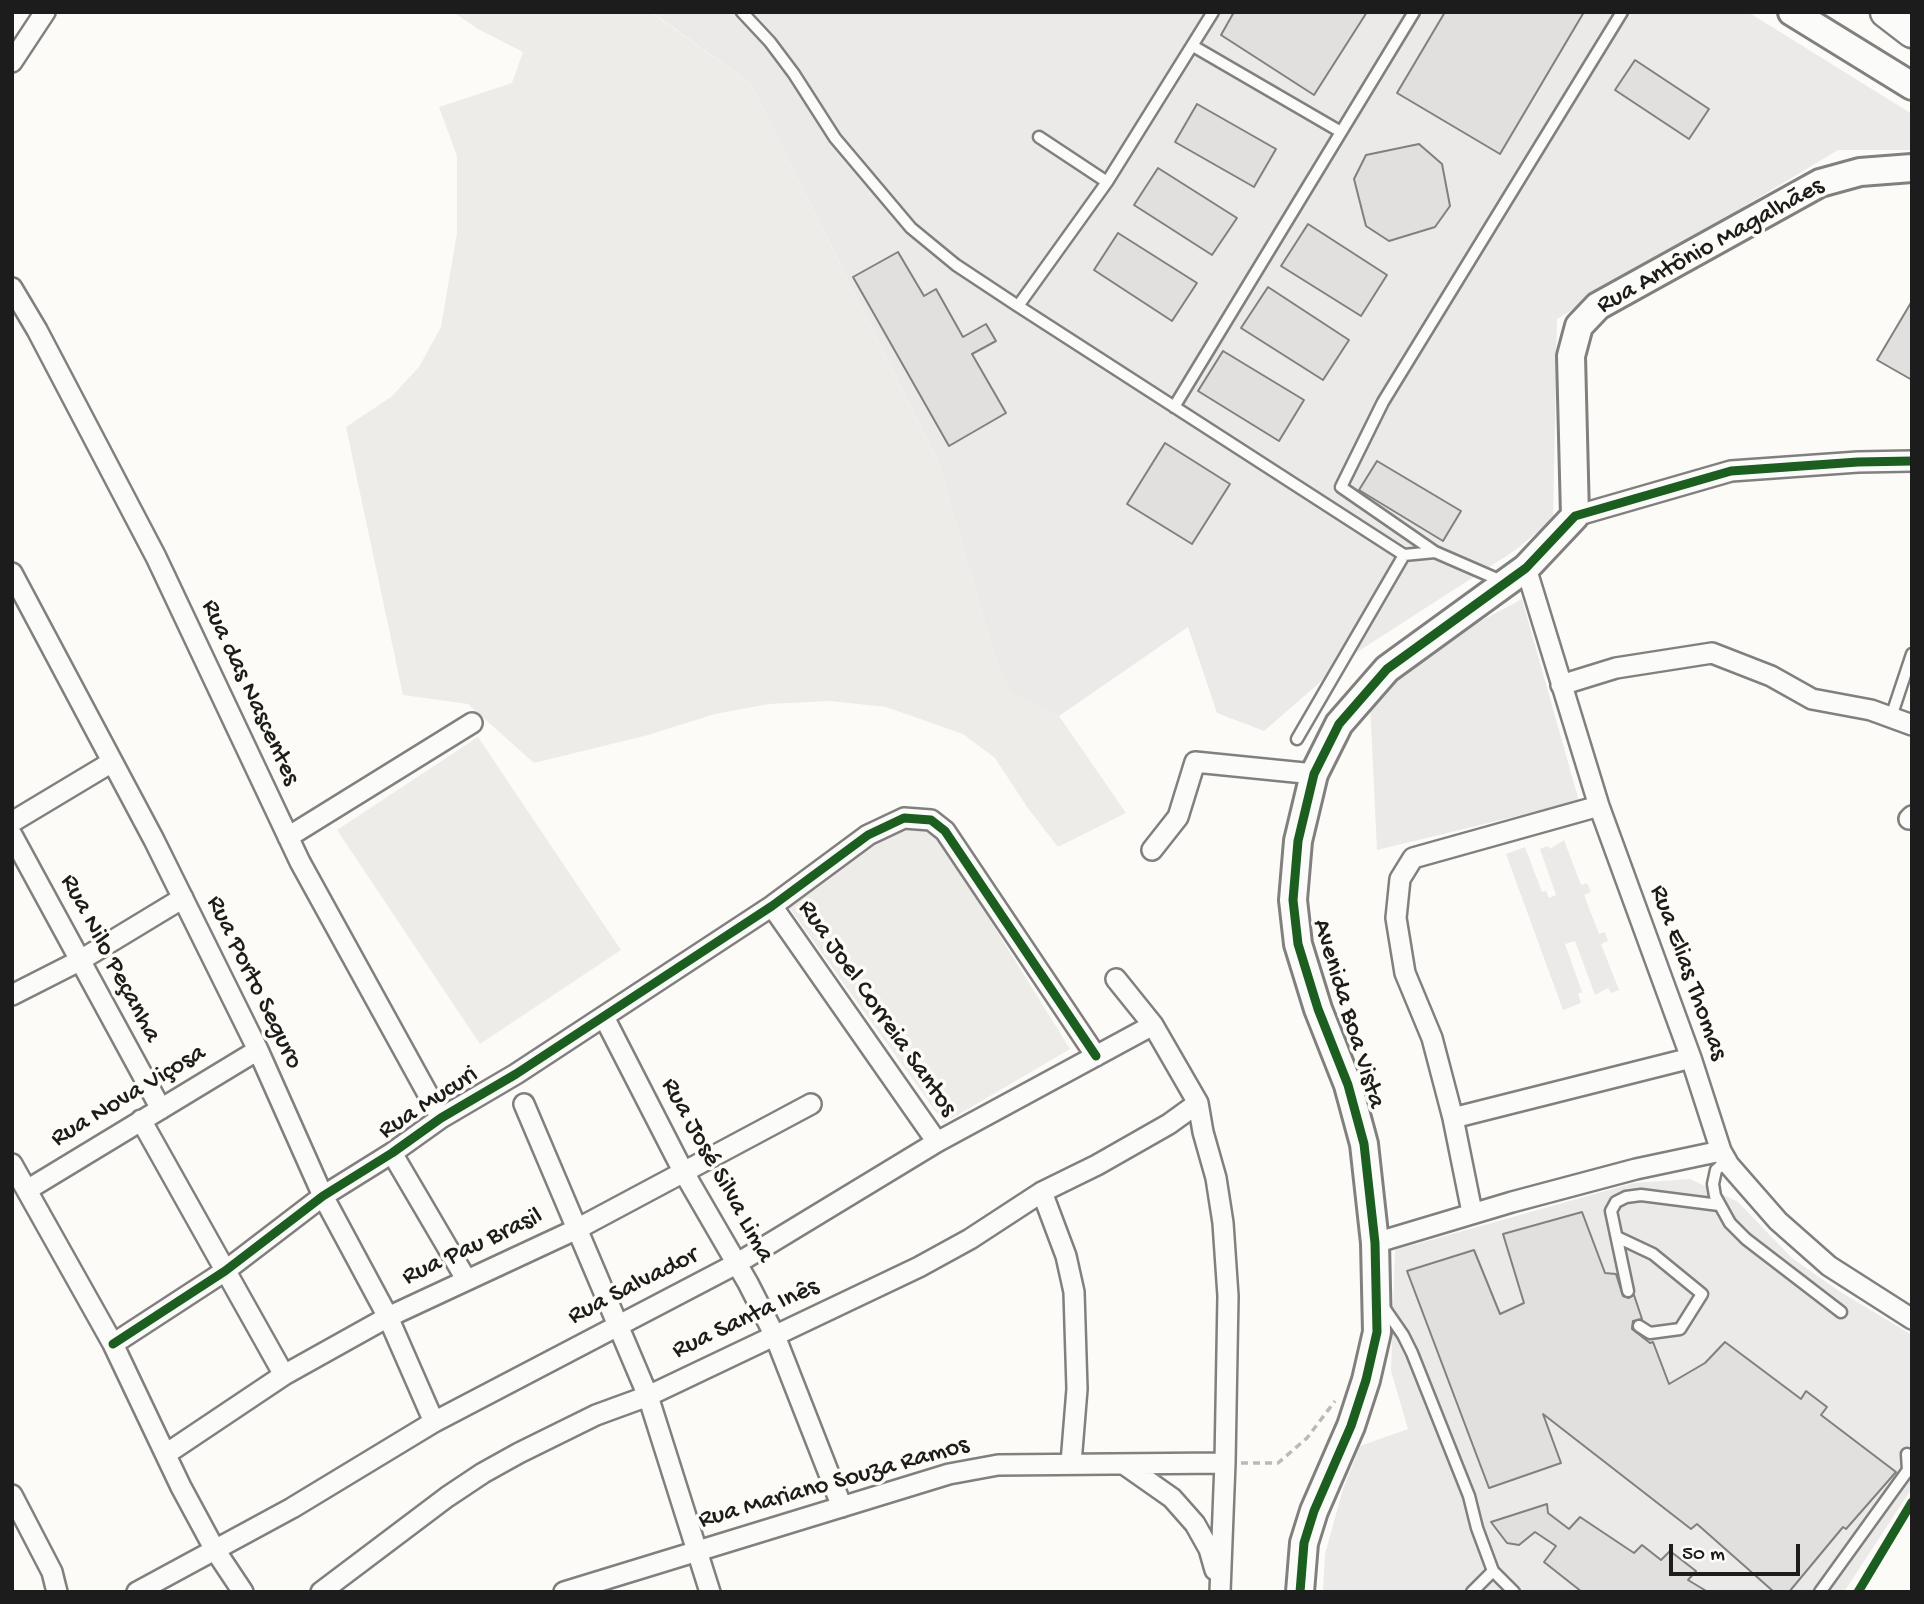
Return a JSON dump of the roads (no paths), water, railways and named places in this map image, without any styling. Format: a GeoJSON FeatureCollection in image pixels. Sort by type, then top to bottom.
{"type":"FeatureCollection","features":[{"type":"Feature","properties":{"kind":"main road"},"geometry":{"type":"LineString","coordinates":[[1886,12],[1912,32]]}},
{"type":"Feature","properties":{"kind":"main road"},"geometry":{"type":"LineString","coordinates":[[1897,12],[1912,22]]}},
{"type":"Feature","properties":{"kind":"street"},"geometry":{"type":"LineString","coordinates":[[12,62],[45,12]]}},
{"type":"Feature","properties":{"kind":"street"},"geometry":{"type":"LineString","coordinates":[[1792,12],[1912,86]]}},
{"type":"Feature","properties":{"kind":"street","name":"Rua Antônio Magalhães"},"geometry":{"type":"LineString","coordinates":[[1575,516],[1571,356],[1579,326],[1598,306],[1820,183],[1860,172],[1912,168]]}},
{"type":"Feature","properties":{"kind":"street","name":"Rua das Nascentes"},"geometry":{"type":"LineString","coordinates":[[12,288],[37,330],[156,557],[288,837],[441,1118]]}},
{"type":"Feature","properties":{"kind":"street"},"geometry":{"type":"LineString","coordinates":[[1575,516],[1731,471],[1912,461]]}},
{"type":"Feature","properties":{"kind":"street","name":"Avenida Boa Vista"},"geometry":{"type":"LineString","coordinates":[[1300,1592],[1304,1543],[1314,1511],[1351,1426],[1366,1380],[1377,1332],[1375,1243],[1364,1144],[1348,1085],[1318,1009],[1298,944],[1293,900],[1298,841],[1314,774],[1339,724],[1387,669],[1516,575],[1575,516]]}},
{"type":"Feature","properties":{"kind":"street","name":"Rua Porto Seguro"},"geometry":{"type":"LineString","coordinates":[[12,573],[183,898],[258,1050],[323,1196],[388,1317],[434,1422]]}},
{"type":"Feature","properties":{"kind":"street","name":"Rua Elias Thomas"},"geometry":{"type":"LineString","coordinates":[[1516,575],[1561,685],[1599,806],[1724,1155],[1777,1221],[1829,1266],[1912,1318]]}},
{"type":"Feature","properties":{"kind":"street"},"geometry":{"type":"LineString","coordinates":[[1561,685],[1616,668],[1712,653],[1771,676],[1811,699],[1871,710],[1912,725]]}},
{"type":"Feature","properties":{"kind":"street"},"geometry":{"type":"LineString","coordinates":[[288,837],[472,723]]}},
{"type":"Feature","properties":{"kind":"street"},"geometry":{"type":"LineString","coordinates":[[12,822],[112,762]]}},
{"type":"Feature","properties":{"kind":"street"},"geometry":{"type":"LineString","coordinates":[[1152,850],[1178,817],[1195,762],[1314,774]]}},
{"type":"Feature","properties":{"kind":"street"},"geometry":{"type":"LineString","coordinates":[[1472,1212],[1453,1118],[1432,1038],[1405,973],[1396,918],[1400,879],[1413,858],[1599,806]]}},
{"type":"Feature","properties":{"kind":"street","name":"Rua Mucuri"},"geometry":{"type":"LineString","coordinates":[[113,1345],[225,1271],[323,1196],[392,1153],[441,1118],[516,1074],[772,906],[868,835],[904,818],[931,820],[945,831],[1096,1056]]}},
{"type":"Feature","properties":{"kind":"street","name":"Rua Nilo Peçanha"},"geometry":{"type":"LineString","coordinates":[[12,835],[161,1109]]}},
{"type":"Feature","properties":{"kind":"street"},"geometry":{"type":"LineString","coordinates":[[12,995],[79,961],[183,898]]}},
{"type":"Feature","properties":{"kind":"street","name":"Rua Joel Correia Santos"},"geometry":{"type":"LineString","coordinates":[[772,906],[937,1142]]}},
{"type":"Feature","properties":{"kind":"street"},"geometry":{"type":"LineString","coordinates":[[1116,979],[1153,1025],[1198,1103],[1216,1178],[1226,1261],[1225,1463],[1220,1589]]}},
{"type":"Feature","properties":{"kind":"street","name":"Rua José Silva Lima"},"geometry":{"type":"LineString","coordinates":[[604,1017],[683,1171],[748,1283],[775,1336],[842,1507]]}},
{"type":"Feature","properties":{"kind":"street","name":"Rua Salvador"},"geometry":{"type":"LineString","coordinates":[[138,1592],[292,1508],[434,1422],[736,1264],[937,1142],[1153,1025]]}},
{"type":"Feature","properties":{"kind":"street","name":"Rua Nova Viçosa"},"geometry":{"type":"LineString","coordinates":[[27,1190],[258,1050]]}},
{"type":"Feature","properties":{"kind":"street"},"geometry":{"type":"LineString","coordinates":[[1453,1118],[1691,1058]]}},
{"type":"Feature","properties":{"kind":"street","name":"Rua Santa Inês"},"geometry":{"type":"LineString","coordinates":[[321,1592],[483,1473],[565,1429],[648,1396],[919,1267],[970,1239],[1042,1192],[1150,1135],[1198,1103]]}},
{"type":"Feature","properties":{"kind":"street"},"geometry":{"type":"LineString","coordinates":[[524,1104],[648,1396],[710,1592]]}},
{"type":"Feature","properties":{"kind":"street","name":"Rua Pau Brasil"},"geometry":{"type":"LineString","coordinates":[[166,1454],[284,1375],[388,1317],[577,1230],[811,1104]]}},
{"type":"Feature","properties":{"kind":"street"},"geometry":{"type":"LineString","coordinates":[[141,1120],[284,1375]]}},
{"type":"Feature","properties":{"kind":"street"},"geometry":{"type":"LineString","coordinates":[[392,1153],[466,1279]]}},
{"type":"Feature","properties":{"kind":"street"},"geometry":{"type":"LineString","coordinates":[[1375,1243],[1472,1212],[1636,1169],[1724,1155]]}},
{"type":"Feature","properties":{"kind":"street"},"geometry":{"type":"LineString","coordinates":[[12,1164],[113,1345],[181,1487],[215,1550],[243,1592]]}},
{"type":"Feature","properties":{"kind":"street"},"geometry":{"type":"LineString","coordinates":[[1042,1192],[1066,1256],[1074,1292],[1077,1389],[1071,1464]]}},
{"type":"Feature","properties":{"kind":"street","name":"Rua Mariano Souza Ramos"},"geometry":{"type":"LineString","coordinates":[[564,1592],[948,1474],[998,1465],[1225,1463]]}},
{"type":"Feature","properties":{"kind":"street"},"geometry":{"type":"LineString","coordinates":[[1125,1465],[1172,1498],[1195,1524],[1209,1549],[1220,1589]]}},
{"type":"Feature","properties":{"kind":"street"},"geometry":{"type":"LineString","coordinates":[[12,1495],[52,1572],[57,1592]]}},
{"type":"Feature","properties":{"kind":"lane"},"geometry":{"type":"LineString","coordinates":[[742,12],[770,42],[835,138],[911,228],[956,265],[1404,555],[1435,551]]}},
{"type":"Feature","properties":{"kind":"lane"},"geometry":{"type":"LineString","coordinates":[[1174,407],[1414,12]]}},
{"type":"Feature","properties":{"kind":"lane"},"geometry":{"type":"LineString","coordinates":[[1516,575],[1435,551],[1341,487],[1383,402],[1622,12]]}},
{"type":"Feature","properties":{"kind":"lane"},"geometry":{"type":"LineString","coordinates":[[1018,306],[1107,182],[1211,13]]}},
{"type":"Feature","properties":{"kind":"lane"},"geometry":{"type":"LineString","coordinates":[[1193,46],[1341,132]]}},
{"type":"Feature","properties":{"kind":"lane"},"geometry":{"type":"LineString","coordinates":[[1039,138],[1107,182]]}},
{"type":"Feature","properties":{"kind":"lane"},"geometry":{"type":"LineString","coordinates":[[1297,739],[1404,555]]}},
{"type":"Feature","properties":{"kind":"lane"},"geometry":{"type":"LineString","coordinates":[[1891,717],[1912,654]]}},
{"type":"Feature","properties":{"kind":"lane"},"geometry":{"type":"LineString","coordinates":[[1724,1155],[1716,1170],[1713,1184],[1719,1205],[1730,1223],[1793,1277],[1841,1312]]}},
{"type":"Feature","properties":{"kind":"lane"},"geometry":{"type":"LineString","coordinates":[[1628,1291],[1619,1238],[1611,1211],[1616,1202],[1626,1197],[1641,1195],[1719,1205]]}},
{"type":"Feature","properties":{"kind":"lane"},"geometry":{"type":"LineString","coordinates":[[1619,1238],[1653,1254],[1702,1294],[1680,1329],[1650,1333],[1639,1326]]}},
{"type":"Feature","properties":{"kind":"lane"},"geometry":{"type":"LineString","coordinates":[[1793,1277],[1819,1303]]}},
{"type":"Feature","properties":{"kind":"lane"},"geometry":{"type":"LineString","coordinates":[[1376,1295],[1412,1353],[1469,1496],[1477,1528],[1493,1571],[1514,1592]]}},
{"type":"Feature","properties":{"kind":"lane"},"geometry":{"type":"LineString","coordinates":[[1820,1592],[1908,1470],[1907,1454]]}},
{"type":"Feature","properties":{"kind":"lane"},"geometry":{"type":"LineString","coordinates":[[1472,1592],[1493,1571]]}}]}
